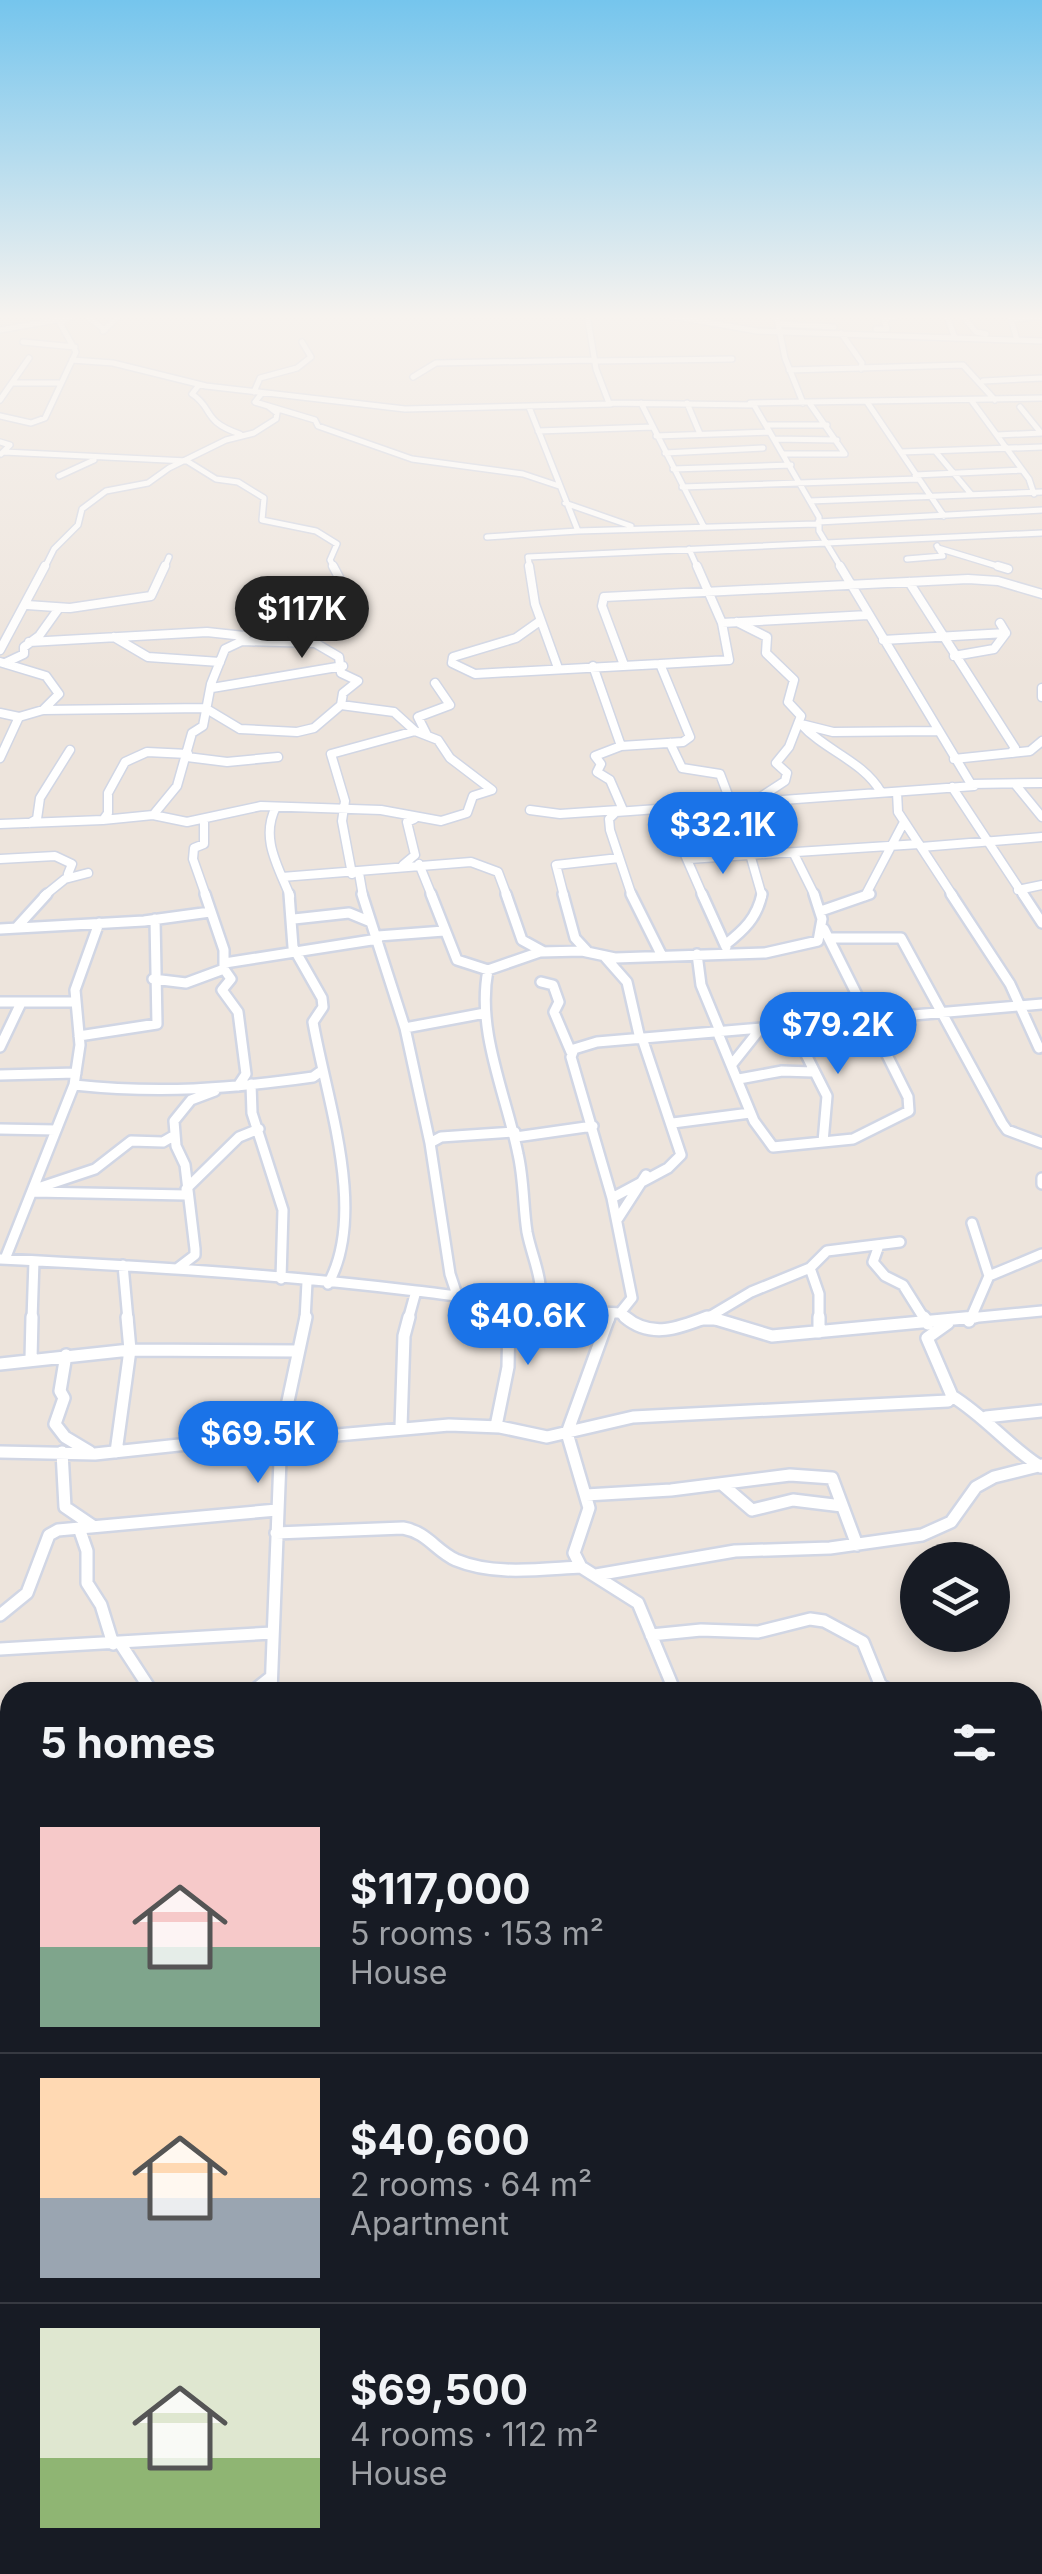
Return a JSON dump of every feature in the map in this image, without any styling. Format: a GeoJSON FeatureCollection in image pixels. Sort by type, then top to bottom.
{"type":"FeatureCollection","features":[{"type":"Feature","properties":{"kind":"street"},"geometry":{"type":"LineString","coordinates":[[345,434],[414,459],[504,470],[560,486]]}},
{"type":"Feature","properties":{"kind":"street"},"geometry":{"type":"LineString","coordinates":[[539,434],[578,532]]}},
{"type":"Feature","properties":{"kind":"street"},"geometry":{"type":"LineString","coordinates":[[697,434],[656,436],[704,527]]}},
{"type":"Feature","properties":{"kind":"street"},"geometry":{"type":"LineString","coordinates":[[771,434],[802,484],[825,542],[974,786]]}},
{"type":"Feature","properties":{"kind":"street"},"geometry":{"type":"LineString","coordinates":[[788,434],[837,440]]}},
{"type":"Feature","properties":{"kind":"street"},"geometry":{"type":"LineString","coordinates":[[784,454],[843,455],[833,434]]}},
{"type":"Feature","properties":{"kind":"street"},"geometry":{"type":"LineString","coordinates":[[889,434],[944,516]]}},
{"type":"Feature","properties":{"kind":"street"},"geometry":{"type":"LineString","coordinates":[[486,537],[818,523],[1042,507],[997,435],[1010,434]]}},
{"type":"Feature","properties":{"kind":"street"},"geometry":{"type":"LineString","coordinates":[[0,650],[54,549],[78,525],[82,509],[106,491],[140,487],[226,440],[246,435]]}},
{"type":"Feature","properties":{"kind":"street"},"geometry":{"type":"LineString","coordinates":[[0,442],[10,445],[2,453]]}},
{"type":"Feature","properties":{"kind":"street"},"geometry":{"type":"LineString","coordinates":[[901,452],[1042,447]]}},
{"type":"Feature","properties":{"kind":"street"},"geometry":{"type":"LineString","coordinates":[[665,452],[763,448]]}},
{"type":"Feature","properties":{"kind":"street"},"geometry":{"type":"LineString","coordinates":[[936,452],[971,494]]}},
{"type":"Feature","properties":{"kind":"street"},"geometry":{"type":"LineString","coordinates":[[2,453],[187,461],[216,479],[238,482],[264,498],[262,520],[316,530],[338,544],[330,560],[342,574],[341,581],[300,604],[294,618],[256,628],[226,649],[200,728]]}},
{"type":"Feature","properties":{"kind":"street"},"geometry":{"type":"LineString","coordinates":[[59,476],[98,458]]}},
{"type":"Feature","properties":{"kind":"street"},"geometry":{"type":"LineString","coordinates":[[673,469],[790,465]]}},
{"type":"Feature","properties":{"kind":"street"},"geometry":{"type":"LineString","coordinates":[[682,487],[1022,470]]}},
{"type":"Feature","properties":{"kind":"street"},"geometry":{"type":"LineString","coordinates":[[810,501],[1042,492]]}},
{"type":"Feature","properties":{"kind":"street"},"geometry":{"type":"LineString","coordinates":[[566,503],[642,530]]}},
{"type":"Feature","properties":{"kind":"street"},"geometry":{"type":"LineString","coordinates":[[540,621],[516,638],[453,657],[452,664],[475,674],[729,660],[722,623],[686,549],[682,531],[690,528]]}},
{"type":"Feature","properties":{"kind":"street"},"geometry":{"type":"LineString","coordinates":[[558,668],[540,621],[528,557],[1042,532]]}},
{"type":"Feature","properties":{"kind":"street"},"geometry":{"type":"LineString","coordinates":[[907,558],[940,557],[930,537]]}},
{"type":"Feature","properties":{"kind":"street"},"geometry":{"type":"LineString","coordinates":[[938,548],[1008,569]]}},
{"type":"Feature","properties":{"kind":"street"},"geometry":{"type":"LineString","coordinates":[[27,605],[59,608],[150,596],[169,557]]}},
{"type":"Feature","properties":{"kind":"street"},"geometry":{"type":"LineString","coordinates":[[624,664],[601,598],[995,580],[1042,594]]}},
{"type":"Feature","properties":{"kind":"street"},"geometry":{"type":"LineString","coordinates":[[909,582],[1012,744],[1010,753]]}},
{"type":"Feature","properties":{"kind":"street"},"geometry":{"type":"LineString","coordinates":[[2,662],[19,658],[59,608]]}},
{"type":"Feature","properties":{"kind":"street"},"geometry":{"type":"LineString","coordinates":[[722,623],[868,615]]}},
{"type":"Feature","properties":{"kind":"street"},"geometry":{"type":"LineString","coordinates":[[737,622],[765,634],[766,653],[794,680],[788,702],[800,713],[800,724],[776,763],[787,773],[785,781],[768,788],[753,802]]}},
{"type":"Feature","properties":{"kind":"street"},"geometry":{"type":"LineString","coordinates":[[1000,623],[1006,633]]}},
{"type":"Feature","properties":{"kind":"street"},"geometry":{"type":"LineString","coordinates":[[29,642],[207,632],[243,639],[315,643],[339,656],[344,666],[341,673],[358,681],[344,693],[341,705],[309,730],[200,728],[192,733],[176,796],[153,815]]}},
{"type":"Feature","properties":{"kind":"street"},"geometry":{"type":"LineString","coordinates":[[883,640],[1006,633]]}},
{"type":"Feature","properties":{"kind":"street"},"geometry":{"type":"LineString","coordinates":[[954,656],[991,650],[1006,633]]}},
{"type":"Feature","properties":{"kind":"street"},"geometry":{"type":"LineString","coordinates":[[114,637],[148,658],[220,662]]}},
{"type":"Feature","properties":{"kind":"street"},"geometry":{"type":"LineString","coordinates":[[2,662],[46,676],[59,694],[43,710]]}},
{"type":"Feature","properties":{"kind":"street"},"geometry":{"type":"LineString","coordinates":[[621,810],[610,780],[598,772],[600,764],[595,756],[621,746],[670,743],[690,737],[660,664]]}},
{"type":"Feature","properties":{"kind":"street"},"geometry":{"type":"LineString","coordinates":[[212,688],[233,680],[344,666]]}},
{"type":"Feature","properties":{"kind":"street"},"geometry":{"type":"LineString","coordinates":[[593,666],[621,746]]}},
{"type":"Feature","properties":{"kind":"street"},"geometry":{"type":"LineString","coordinates":[[0,824],[153,815],[186,822],[252,806],[381,810],[415,818],[450,820],[467,813],[474,796],[492,792],[477,781],[480,776],[461,768],[427,734],[418,717],[450,705],[434,683]]}},
{"type":"Feature","properties":{"kind":"street"},"geometry":{"type":"LineString","coordinates":[[1042,688],[1042,697]]}},
{"type":"Feature","properties":{"kind":"street"},"geometry":{"type":"LineString","coordinates":[[341,705],[386,709],[414,730],[427,734]]}},
{"type":"Feature","properties":{"kind":"street"},"geometry":{"type":"LineString","coordinates":[[0,713],[19,717],[43,710],[205,708],[240,729]]}},
{"type":"Feature","properties":{"kind":"street"},"geometry":{"type":"LineString","coordinates":[[0,756],[19,717]]}},
{"type":"Feature","properties":{"kind":"street"},"geometry":{"type":"LineString","coordinates":[[800,724],[833,732],[938,731]]}},
{"type":"Feature","properties":{"kind":"street"},"geometry":{"type":"LineString","coordinates":[[800,724],[812,738],[843,760],[864,766],[882,792]]}},
{"type":"Feature","properties":{"kind":"street"},"geometry":{"type":"LineString","coordinates":[[414,730],[333,751],[330,758],[338,769],[343,830],[355,874],[405,1028],[458,1298]]}},
{"type":"Feature","properties":{"kind":"street"},"geometry":{"type":"LineString","coordinates":[[918,734],[944,742]]}},
{"type":"Feature","properties":{"kind":"street"},"geometry":{"type":"LineString","coordinates":[[954,759],[1030,751],[1042,742]]}},
{"type":"Feature","properties":{"kind":"street"},"geometry":{"type":"LineString","coordinates":[[670,743],[682,768],[720,774],[755,856],[763,897],[759,918],[726,949]]}},
{"type":"Feature","properties":{"kind":"street"},"geometry":{"type":"LineString","coordinates":[[30,824],[37,819],[40,798],[70,750]]}},
{"type":"Feature","properties":{"kind":"street"},"geometry":{"type":"LineString","coordinates":[[103,820],[108,814],[108,793],[120,779],[125,762],[147,752],[226,762],[278,757]]}},
{"type":"Feature","properties":{"kind":"street"},"geometry":{"type":"LineString","coordinates":[[530,810],[560,814],[1042,783]]}},
{"type":"Feature","properties":{"kind":"street"},"geometry":{"type":"LineString","coordinates":[[1015,784],[1042,816]]}},
{"type":"Feature","properties":{"kind":"street"},"geometry":{"type":"LineString","coordinates":[[952,787],[1042,923]]}},
{"type":"Feature","properties":{"kind":"street"},"geometry":{"type":"LineString","coordinates":[[897,792],[904,822],[1010,984],[1039,1048]]}},
{"type":"Feature","properties":{"kind":"street"},"geometry":{"type":"LineString","coordinates":[[276,807],[267,824],[294,919],[291,935],[322,998],[323,1007],[313,1022],[328,1106],[338,1120],[342,1259],[328,1284]]}},
{"type":"Feature","properties":{"kind":"street"},"geometry":{"type":"LineString","coordinates":[[664,807],[726,949]]}},
{"type":"Feature","properties":{"kind":"street"},"geometry":{"type":"LineString","coordinates":[[621,810],[608,825],[626,884],[662,955]]}},
{"type":"Feature","properties":{"kind":"street"},"geometry":{"type":"LineString","coordinates":[[400,867],[414,856],[407,822],[415,818]]}},
{"type":"Feature","properties":{"kind":"street"},"geometry":{"type":"LineString","coordinates":[[204,820],[205,842],[194,848],[193,859],[231,980],[222,990],[238,1012],[246,1074],[237,1086]]}},
{"type":"Feature","properties":{"kind":"street"},"geometry":{"type":"LineString","coordinates":[[820,911],[869,895],[904,822]]}},
{"type":"Feature","properties":{"kind":"street"},"geometry":{"type":"LineString","coordinates":[[682,842],[742,827]]}},
{"type":"Feature","properties":{"kind":"street"},"geometry":{"type":"LineString","coordinates":[[689,859],[1042,837]]}},
{"type":"Feature","properties":{"kind":"street"},"geometry":{"type":"LineString","coordinates":[[697,954],[700,985],[740,1079],[750,1113],[773,1147],[861,1137],[909,1112],[908,1097],[832,938],[824,929],[794,854]]}},
{"type":"Feature","properties":{"kind":"street"},"geometry":{"type":"LineString","coordinates":[[0,860],[60,857],[72,864],[68,874],[53,885],[16,927]]}},
{"type":"Feature","properties":{"kind":"street"},"geometry":{"type":"LineString","coordinates":[[588,952],[574,938],[556,865],[620,858]]}},
{"type":"Feature","properties":{"kind":"street"},"geometry":{"type":"LineString","coordinates":[[282,877],[472,862],[498,872],[522,940],[543,952]]}},
{"type":"Feature","properties":{"kind":"street"},"geometry":{"type":"LineString","coordinates":[[419,864],[458,960],[488,970],[543,952],[588,952],[605,957],[806,946],[818,941],[824,929]]}},
{"type":"Feature","properties":{"kind":"street"},"geometry":{"type":"LineString","coordinates":[[68,874],[88,873]]}},
{"type":"Feature","properties":{"kind":"street"},"geometry":{"type":"LineString","coordinates":[[1018,890],[1042,886]]}},
{"type":"Feature","properties":{"kind":"street"},"geometry":{"type":"LineString","coordinates":[[0,929],[99,924],[210,912]]}},
{"type":"Feature","properties":{"kind":"street"},"geometry":{"type":"LineString","coordinates":[[294,919],[344,913],[372,922]]}},
{"type":"Feature","properties":{"kind":"street"},"geometry":{"type":"LineString","coordinates":[[79,1036],[158,1024],[155,919]]}},
{"type":"Feature","properties":{"kind":"street"},"geometry":{"type":"LineString","coordinates":[[99,924],[75,990],[79,1036],[74,1085],[35,1190],[2,1259],[177,1268],[416,1291],[540,1308],[616,1313],[632,1323],[671,1331],[810,1268],[827,1251],[878,1248],[900,1242]]}},
{"type":"Feature","properties":{"kind":"street"},"geometry":{"type":"LineString","coordinates":[[154,979],[186,982],[224,966],[298,956],[334,944],[444,931]]}},
{"type":"Feature","properties":{"kind":"street"},"geometry":{"type":"LineString","coordinates":[[832,938],[901,938],[1007,1130],[1042,1143]]}},
{"type":"Feature","properties":{"kind":"street"},"geometry":{"type":"LineString","coordinates":[[605,957],[627,982],[626,995],[637,1015],[641,1039],[673,1123],[678,1162],[646,1175],[612,1198]]}},
{"type":"Feature","properties":{"kind":"street"},"geometry":{"type":"LineString","coordinates":[[488,970],[483,993],[485,1013],[515,1135],[531,1249],[543,1292],[540,1308]]}},
{"type":"Feature","properties":{"kind":"street"},"geometry":{"type":"LineString","coordinates":[[541,982],[552,985],[557,993],[559,1002],[554,1012],[571,1052],[593,1126],[632,1298],[616,1313],[567,1434],[567,1454],[590,1514],[574,1553],[581,1566],[629,1593],[671,1682]]}},
{"type":"Feature","properties":{"kind":"street"},"geometry":{"type":"LineString","coordinates":[[1,1001],[76,1002]]}},
{"type":"Feature","properties":{"kind":"street"},"geometry":{"type":"LineString","coordinates":[[0,1048],[20,1003]]}},
{"type":"Feature","properties":{"kind":"street"},"geometry":{"type":"LineString","coordinates":[[571,1052],[597,1042],[1042,1004]]}},
{"type":"Feature","properties":{"kind":"street"},"geometry":{"type":"LineString","coordinates":[[405,1028],[485,1013]]}},
{"type":"Feature","properties":{"kind":"street"},"geometry":{"type":"LineString","coordinates":[[732,1063],[755,1032],[792,1026]]}},
{"type":"Feature","properties":{"kind":"street"},"geometry":{"type":"LineString","coordinates":[[792,1026],[829,1108],[824,1142]]}},
{"type":"Feature","properties":{"kind":"street"},"geometry":{"type":"LineString","coordinates":[[740,1079],[782,1071],[813,1072]]}},
{"type":"Feature","properties":{"kind":"street"},"geometry":{"type":"LineString","coordinates":[[177,1268],[195,1256],[175,1116],[188,1103],[220,1090],[320,1072]]}},
{"type":"Feature","properties":{"kind":"street"},"geometry":{"type":"LineString","coordinates":[[0,1075],[76,1073]]}},
{"type":"Feature","properties":{"kind":"street"},"geometry":{"type":"LineString","coordinates":[[251,1084],[259,1130],[281,1200],[286,1240],[281,1279]]}},
{"type":"Feature","properties":{"kind":"street"},"geometry":{"type":"LineString","coordinates":[[74,1085],[140,1093],[187,1087],[220,1090]]}},
{"type":"Feature","properties":{"kind":"street"},"geometry":{"type":"LineString","coordinates":[[673,1123],[750,1113]]}},
{"type":"Feature","properties":{"kind":"street"},"geometry":{"type":"LineString","coordinates":[[430,1143],[441,1136],[515,1135],[593,1126]]}},
{"type":"Feature","properties":{"kind":"street"},"geometry":{"type":"LineString","coordinates":[[0,1129],[56,1130]]}},
{"type":"Feature","properties":{"kind":"street"},"geometry":{"type":"LineString","coordinates":[[35,1190],[186,1192],[240,1137],[259,1130]]}},
{"type":"Feature","properties":{"kind":"street"},"geometry":{"type":"LineString","coordinates":[[35,1190],[95,1169],[138,1138],[163,1142],[176,1135]]}},
{"type":"Feature","properties":{"kind":"street"},"geometry":{"type":"LineString","coordinates":[[616,1221],[646,1175]]}},
{"type":"Feature","properties":{"kind":"street"},"geometry":{"type":"LineString","coordinates":[[969,1321],[989,1276],[972,1224]]}},
{"type":"Feature","properties":{"kind":"street"},"geometry":{"type":"LineString","coordinates":[[878,1248],[873,1262],[876,1269],[903,1285],[928,1324]]}},
{"type":"Feature","properties":{"kind":"street"},"geometry":{"type":"LineString","coordinates":[[989,1276],[1042,1254]]}},
{"type":"Feature","properties":{"kind":"street"},"geometry":{"type":"LineString","coordinates":[[32,1359],[34,1261]]}},
{"type":"Feature","properties":{"kind":"street"},"geometry":{"type":"LineString","coordinates":[[116,1452],[130,1350],[123,1266]]}},
{"type":"Feature","properties":{"kind":"street"},"geometry":{"type":"LineString","coordinates":[[810,1268],[818,1294],[819,1332]]}},
{"type":"Feature","properties":{"kind":"street"},"geometry":{"type":"LineString","coordinates":[[271,1682],[281,1437],[307,1282]]}},
{"type":"Feature","properties":{"kind":"street"},"geometry":{"type":"LineString","coordinates":[[401,1428],[404,1336],[416,1291]]}},
{"type":"Feature","properties":{"kind":"street"},"geometry":{"type":"LineString","coordinates":[[496,1426],[508,1367],[509,1303]]}},
{"type":"Feature","properties":{"kind":"street"},"geometry":{"type":"LineString","coordinates":[[708,1317],[772,1336],[948,1323],[1042,1311]]}},
{"type":"Feature","properties":{"kind":"street"},"geometry":{"type":"LineString","coordinates":[[948,1323],[927,1338],[952,1396],[986,1417],[1015,1450],[1041,1466]]}},
{"type":"Feature","properties":{"kind":"street"},"geometry":{"type":"LineString","coordinates":[[0,1364],[130,1350],[298,1351]]}},
{"type":"Feature","properties":{"kind":"street"},"geometry":{"type":"LineString","coordinates":[[66,1356],[60,1391],[64,1398],[54,1413],[54,1426],[59,1434],[96,1454]]}},
{"type":"Feature","properties":{"kind":"street"},"geometry":{"type":"LineString","coordinates":[[0,1452],[96,1454],[401,1428],[496,1426],[526,1435],[567,1434],[586,1424],[633,1417],[948,1401],[952,1396]]}},
{"type":"Feature","properties":{"kind":"street"},"geometry":{"type":"LineString","coordinates":[[986,1417],[1042,1413]]}},
{"type":"Feature","properties":{"kind":"street"},"geometry":{"type":"LineString","coordinates":[[62,1452],[66,1507],[94,1526]]}},
{"type":"Feature","properties":{"kind":"street"},"geometry":{"type":"LineString","coordinates":[[596,1575],[736,1551],[858,1545],[934,1532],[960,1513],[976,1487],[994,1476],[1041,1466]]}},
{"type":"Feature","properties":{"kind":"street"},"geometry":{"type":"LineString","coordinates":[[586,1496],[723,1484],[776,1475],[822,1476],[832,1478],[858,1545]]}},
{"type":"Feature","properties":{"kind":"street"},"geometry":{"type":"LineString","coordinates":[[723,1484],[752,1510],[793,1500],[842,1506]]}},
{"type":"Feature","properties":{"kind":"street"},"geometry":{"type":"LineString","coordinates":[[0,1615],[26,1593],[49,1535],[94,1526],[277,1510]]}},
{"type":"Feature","properties":{"kind":"street"},"geometry":{"type":"LineString","coordinates":[[79,1528],[87,1551],[87,1583],[117,1644],[145,1682]]}},
{"type":"Feature","properties":{"kind":"street"},"geometry":{"type":"LineString","coordinates":[[276,1533],[305,1528],[414,1530],[450,1557],[467,1564],[539,1570],[581,1566]]}},
{"type":"Feature","properties":{"kind":"street"},"geometry":{"type":"LineString","coordinates":[[651,1634],[701,1630],[758,1632],[810,1619],[824,1621],[863,1642],[879,1682]]}},
{"type":"Feature","properties":{"kind":"street"},"geometry":{"type":"LineString","coordinates":[[0,1648],[272,1632]]}},
{"type":"Feature","properties":{"kind":"street"},"geometry":{"type":"LineString","coordinates":[[265,1682],[271,1677]]}}]}
